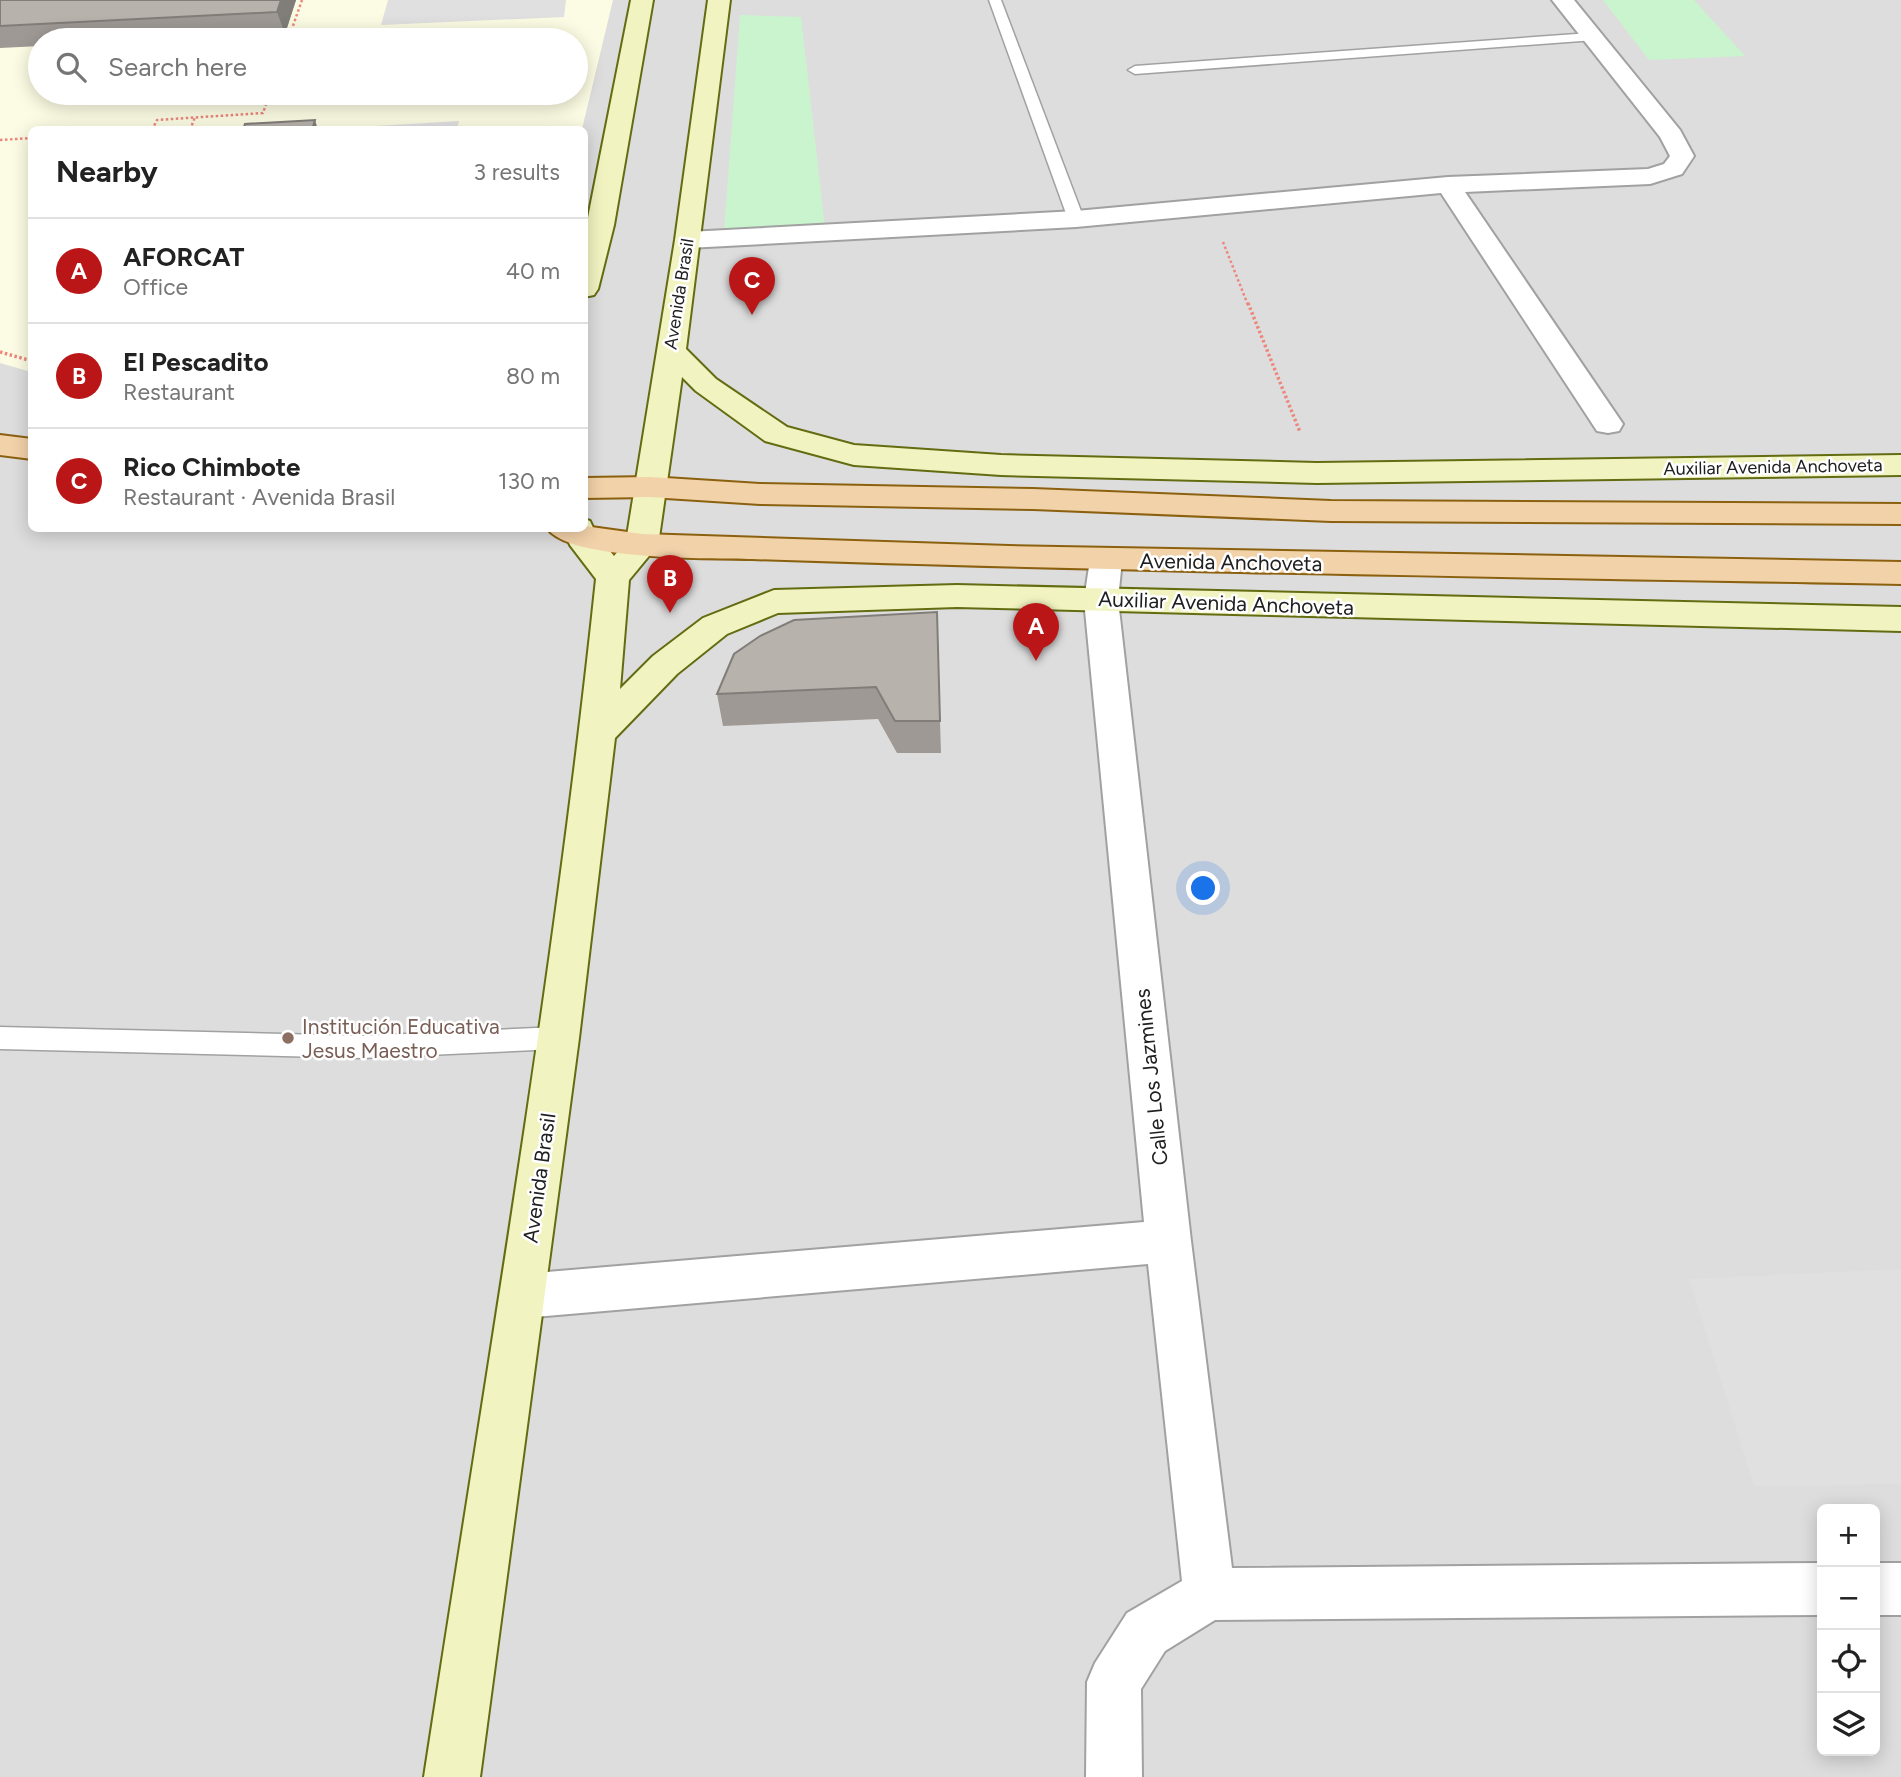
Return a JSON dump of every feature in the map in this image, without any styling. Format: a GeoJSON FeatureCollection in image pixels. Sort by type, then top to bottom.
{"type":"FeatureCollection","features":[{"type":"Feature","properties":{"kind":"main road"},"geometry":{"type":"LineString","coordinates":[[588,274],[601,225],[642,0]]}},
{"type":"Feature","properties":{"kind":"main road","name":"Avenida Brasil"},"geometry":{"type":"LineString","coordinates":[[642,545],[688,240],[719,0]]}},
{"type":"Feature","properties":{"kind":"main road","name":"Auxiliar Avenida Anchoveta"},"geometry":{"type":"LineString","coordinates":[[671,350],[706,385],[776,434],[854,455],[1002,465],[1317,473],[1901,465]]}},
{"type":"Feature","properties":{"kind":"main road"},"geometry":{"type":"LineString","coordinates":[[0,445],[28,448]]}},
{"type":"Feature","properties":{"kind":"main road"},"geometry":{"type":"LineString","coordinates":[[588,488],[650,487],[760,494],[1033,499],[1331,511],[1901,514]]}},
{"type":"Feature","properties":{"kind":"main road"},"geometry":{"type":"LineString","coordinates":[[575,532],[612,577],[642,545]]}},
{"type":"Feature","properties":{"kind":"main road","name":"Avenida Anchoveta"},"geometry":{"type":"LineString","coordinates":[[579,532],[642,545],[1106,560],[1901,573]]}},
{"type":"Feature","properties":{"kind":"main road","name":"Avenida Brasil"},"geometry":{"type":"LineString","coordinates":[[452,1777],[558,1038],[598,733],[612,577]]}},
{"type":"Feature","properties":{"kind":"main road","name":"Auxiliar Avenida Anchoveta"},"geometry":{"type":"LineString","coordinates":[[598,733],[665,666],[715,626],[774,602],[957,596],[1901,619]]}},
{"type":"Feature","properties":{"kind":"street"},"geometry":{"type":"LineString","coordinates":[[688,240],[1076,219],[1448,185],[1650,177],[1673,169],[1682,156],[1671,135],[1563,0]]}},
{"type":"Feature","properties":{"kind":"street"},"geometry":{"type":"LineString","coordinates":[[1448,185],[1608,424]]}},
{"type":"Feature","properties":{"kind":"street","name":"Calle Los Jazmines"},"geometry":{"type":"LineString","coordinates":[[1106,560],[1101,600],[1168,1241],[1209,1594]]}},
{"type":"Feature","properties":{"kind":"street"},"geometry":{"type":"LineString","coordinates":[[523,1296],[1168,1241]]}},
{"type":"Feature","properties":{"kind":"street"},"geometry":{"type":"LineString","coordinates":[[1114,1777],[1114,1682],[1146,1632],[1209,1594],[1817,1589]]}},
{"type":"Feature","properties":{"kind":"street"},"geometry":{"type":"LineString","coordinates":[[1880,1589],[1901,1589]]}},
{"type":"Feature","properties":{"kind":"lane"},"geometry":{"type":"LineString","coordinates":[[995,0],[1076,219]]}},
{"type":"Feature","properties":{"kind":"lane"},"geometry":{"type":"LineString","coordinates":[[1135,70],[1590,37]]}},
{"type":"Feature","properties":{"kind":"lane"},"geometry":{"type":"LineString","coordinates":[[0,1038],[362,1047],[558,1038]]}},
{"type":"Feature","properties":{"kind":"path"},"geometry":{"type":"LineString","coordinates":[[292,28],[302,0]]}},
{"type":"Feature","properties":{"kind":"path"},"geometry":{"type":"LineString","coordinates":[[154,126],[157,120],[263,113],[266,105]]}},
{"type":"Feature","properties":{"kind":"path"},"geometry":{"type":"LineString","coordinates":[[192,126],[195,117]]}},
{"type":"Feature","properties":{"kind":"path"},"geometry":{"type":"LineString","coordinates":[[0,140],[28,138]]}},
{"type":"Feature","properties":{"kind":"path"},"geometry":{"type":"LineString","coordinates":[[1209,205],[1317,473]]}},
{"type":"Feature","properties":{"kind":"path"},"geometry":{"type":"LineString","coordinates":[[0,352],[28,359]]}},
{"type":"Feature","properties":{"kind":"shaded area"},"geometry":{"type":"Polygon","coordinates":[[[0,0],[1901,0],[1901,1777],[0,1777],[0,0]]]}},
{"type":"Feature","properties":{"kind":"shaded area"},"geometry":{"type":"Polygon","coordinates":[[[0,0],[613,0],[588,104],[588,28],[28,28],[28,105],[588,105],[583,126],[28,126],[28,371],[0,363],[0,0]]]}},
{"type":"Feature","properties":{"kind":"shaded area"},"geometry":{"type":"Polygon","coordinates":[[[388,0],[566,0],[564,17],[381,25],[388,0]]]}},
{"type":"Feature","properties":{"kind":"shaded area"},"geometry":{"type":"Polygon","coordinates":[[[459,121],[458,126],[375,126],[459,121]]]}},
{"type":"Feature","properties":{"kind":"shaded area"},"geometry":{"type":"Polygon","coordinates":[[[1901,1269],[1901,1484],[1754,1486],[1689,1279],[1901,1269]]]}},
{"type":"Feature","properties":{"kind":"green space"},"geometry":{"type":"Polygon","coordinates":[[[1603,0],[1694,0],[1745,56],[1649,60],[1603,0]]]}},
{"type":"Feature","properties":{"kind":"green space"},"geometry":{"type":"Polygon","coordinates":[[[740,15],[801,17],[825,228],[724,232],[740,15]]]}},
{"type":"Feature","properties":{"kind":"building"},"geometry":{"type":"Polygon","coordinates":[[[0,0],[281,0],[277,12],[0,26],[0,0]]]}},
{"type":"Feature","properties":{"kind":"building"},"geometry":{"type":"Polygon","coordinates":[[[315,120],[313,126],[244,126],[315,120]]]}},
{"type":"Feature","properties":{"kind":"building"},"geometry":{"type":"Polygon","coordinates":[[[937,612],[940,721],[895,721],[876,687],[717,694],[734,654],[760,636],[794,620],[937,612]]]}},
{"type":"Feature","properties":{"kind":"place","name":"Rico Chimbote"},"geometry":{"type":"Point","coordinates":[752,315]}},
{"type":"Feature","properties":{"kind":"place","name":"El Pescadito"},"geometry":{"type":"Point","coordinates":[670,613]}},
{"type":"Feature","properties":{"kind":"place","name":"AFORCAT"},"geometry":{"type":"Point","coordinates":[1036,661]}},
{"type":"Feature","properties":{"kind":"place","name":"Institución Educativa Jesus Maestro"},"geometry":{"type":"Point","coordinates":[288,1038]}}]}
